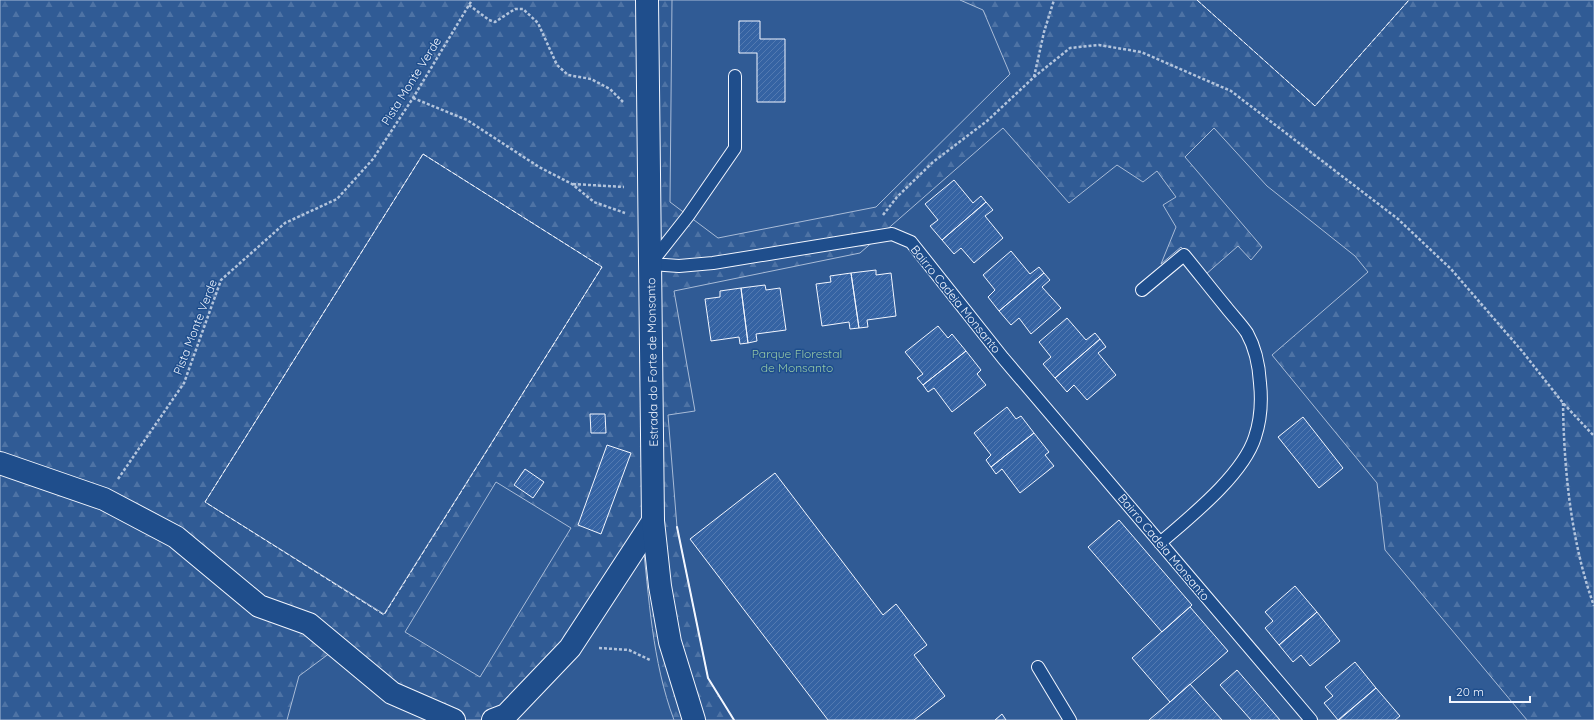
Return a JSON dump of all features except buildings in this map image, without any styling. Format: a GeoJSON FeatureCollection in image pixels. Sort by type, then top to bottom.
{"type":"FeatureCollection","features":[{"type":"Feature","properties":{"kind":"street","name":"Estrada do Forte de Monsanto"},"geometry":{"type":"LineString","coordinates":[[647,0],[654,521],[660,586],[670,642],[694,720]]}},
{"type":"Feature","properties":{"kind":"street"},"geometry":{"type":"LineString","coordinates":[[0,463],[104,499],[176,537],[259,606],[309,624],[392,693],[454,720]]}},
{"type":"Feature","properties":{"kind":"street"},"geometry":{"type":"LineString","coordinates":[[493,720],[506,715],[570,648],[654,521]]}},
{"type":"Feature","properties":{"kind":"lane"},"geometry":{"type":"LineString","coordinates":[[651,264],[688,216],[734,148],[735,76]]}},
{"type":"Feature","properties":{"kind":"lane","name":"Bairro Cadeia Monsanto"},"geometry":{"type":"LineString","coordinates":[[651,264],[679,266],[713,263],[892,234],[911,242],[1004,358],[1311,720]]}},
{"type":"Feature","properties":{"kind":"lane"},"geometry":{"type":"LineString","coordinates":[[1142,290],[1184,255],[1247,333],[1256,352],[1262,405],[1255,439],[1235,471],[1203,506],[1160,543]]}},
{"type":"Feature","properties":{"kind":"lane"},"geometry":{"type":"LineString","coordinates":[[1038,667],[1070,720]]}},
{"type":"Feature","properties":{"kind":"path","name":"Pista Monte Verde"},"geometry":{"type":"LineString","coordinates":[[104,499],[184,383],[221,280],[285,223],[337,199],[373,159],[413,98],[472,0]]}},
{"type":"Feature","properties":{"kind":"path"},"geometry":{"type":"LineString","coordinates":[[1034,77],[1044,32],[1054,0]]}},
{"type":"Feature","properties":{"kind":"path"},"geometry":{"type":"LineString","coordinates":[[469,6],[489,20],[495,22],[515,8],[523,9],[538,23],[557,65],[568,76],[591,79],[610,90],[625,104]]}},
{"type":"Feature","properties":{"kind":"path"},"geometry":{"type":"LineString","coordinates":[[868,237],[896,197],[933,162],[987,121],[1034,77],[1070,48],[1099,45],[1142,52],[1231,91],[1398,219],[1451,269],[1522,351],[1563,403],[1594,436]]}},
{"type":"Feature","properties":{"kind":"path"},"geometry":{"type":"LineString","coordinates":[[413,98],[467,120],[539,167],[572,184],[594,202],[651,222]]}},
{"type":"Feature","properties":{"kind":"path"},"geometry":{"type":"LineString","coordinates":[[572,184],[650,188]]}},
{"type":"Feature","properties":{"kind":"path"},"geometry":{"type":"LineString","coordinates":[[1563,403],[1564,454],[1577,547],[1594,606]]}},
{"type":"Feature","properties":{"kind":"path"},"geometry":{"type":"LineString","coordinates":[[570,648],[629,650],[657,664]]}},
{"type":"Feature","properties":{"kind":"shaded area","name":"Parque Florestal de Monsanto"},"geometry":{"type":"Polygon","coordinates":[[[0,0],[1594,0],[1594,720],[0,720],[0,0]]]}},
{"type":"Feature","properties":{"kind":"green space"},"geometry":{"type":"Polygon","coordinates":[[[0,0],[672,0],[670,202],[718,238],[876,207],[1010,74],[983,10],[960,0],[1197,0],[1315,106],[1409,0],[1594,0],[1594,720],[1527,720],[1385,550],[1377,483],[1272,355],[1368,272],[1355,256],[1267,186],[1214,128],[1185,157],[1262,247],[1251,260],[1238,246],[1205,275],[1181,247],[1161,264],[1176,227],[1163,205],[1176,197],[1157,171],[1143,182],[1117,165],[1069,203],[1003,128],[860,253],[674,291],[695,411],[668,415],[677,527],[708,678],[734,720],[674,720],[661,675],[652,629],[642,535],[570,648],[493,720],[454,720],[338,647],[299,676],[287,720],[0,720],[0,0]],[[423,154],[205,502],[384,614],[602,267],[423,154]],[[496,482],[405,632],[480,677],[571,528],[496,482]]]}},
{"type":"Feature","properties":{"kind":"fence"},"geometry":{"type":"LineString","coordinates":[[1197,0],[1315,106],[1409,0]]}},
{"type":"Feature","properties":{"kind":"fence"},"geometry":{"type":"LineString","coordinates":[[423,154],[602,267],[384,615],[205,502],[423,154]]}},
{"type":"Feature","properties":{"kind":"wall"},"geometry":{"type":"LineString","coordinates":[[677,527],[708,678],[734,720]]}}]}
